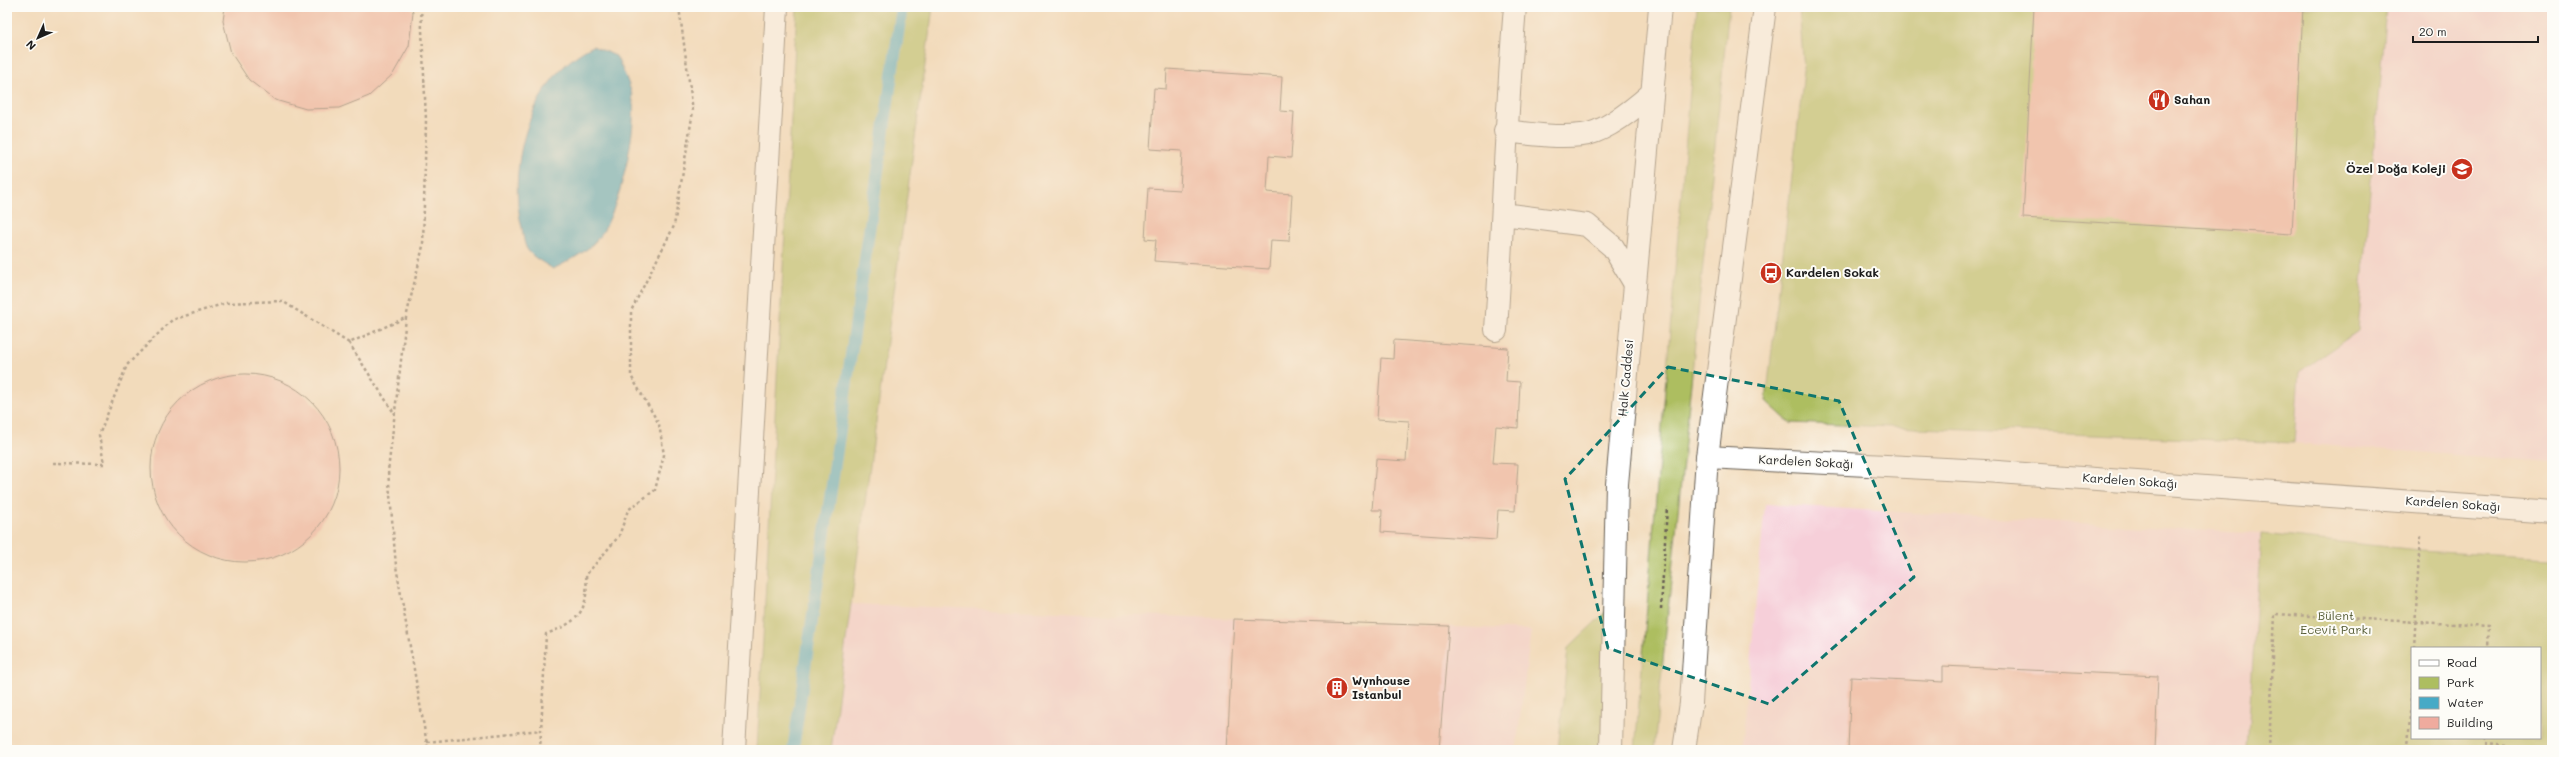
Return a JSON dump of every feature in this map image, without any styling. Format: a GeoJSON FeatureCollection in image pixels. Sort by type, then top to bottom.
{"type":"FeatureCollection","features":[{"type":"Feature","properties":{"kind":"main road"},"geometry":{"type":"LineString","coordinates":[[734,750],[777,7]]}},
{"type":"Feature","properties":{"kind":"main road"},"geometry":{"type":"LineString","coordinates":[[1496,330],[1503,214],[1505,131],[1515,7]]}},
{"type":"Feature","properties":{"kind":"main road","name":"Halk Caddesi"},"geometry":{"type":"LineString","coordinates":[[1611,750],[1617,484],[1660,7]]}},
{"type":"Feature","properties":{"kind":"main road"},"geometry":{"type":"LineString","coordinates":[[1684,750],[1691,703],[1707,457],[1765,7]]}},
{"type":"Feature","properties":{"kind":"main road"},"geometry":{"type":"LineString","coordinates":[[1505,131],[1543,135],[1584,136],[1624,118],[1652,93]]}},
{"type":"Feature","properties":{"kind":"main road"},"geometry":{"type":"LineString","coordinates":[[1503,214],[1587,225],[1614,247],[1635,284]]}},
{"type":"Feature","properties":{"kind":"main road","name":"Kardelen Sokağı"},"geometry":{"type":"LineString","coordinates":[[1707,457],[1985,471],[2552,512]]}},
{"type":"Feature","properties":{"kind":"main road"},"geometry":{"type":"LineString","coordinates":[[1691,703],[1693,750]]}},
{"type":"Feature","properties":{"kind":"path"},"geometry":{"type":"LineString","coordinates":[[421,7],[426,120],[423,246],[406,318],[388,472],[396,566],[428,750]]}},
{"type":"Feature","properties":{"kind":"path"},"geometry":{"type":"LineString","coordinates":[[540,750],[546,634],[567,627],[581,613],[588,593],[586,574],[619,536],[628,510],[655,490],[664,455],[659,424],[630,376],[631,311],[674,226],[693,112],[679,7]]}},
{"type":"Feature","properties":{"kind":"path"},"geometry":{"type":"LineString","coordinates":[[53,463],[104,464],[99,435],[127,365],[172,320],[226,303],[282,300],[349,343],[395,414]]}},
{"type":"Feature","properties":{"kind":"path"},"geometry":{"type":"LineString","coordinates":[[349,343],[406,318]]}},
{"type":"Feature","properties":{"kind":"path"},"geometry":{"type":"LineString","coordinates":[[2414,647],[2421,502]]}},
{"type":"Feature","properties":{"kind":"path"},"geometry":{"type":"LineString","coordinates":[[1661,609],[1667,507]]}},
{"type":"Feature","properties":{"kind":"path"},"geometry":{"type":"LineString","coordinates":[[2269,750],[2275,614],[2489,626],[2488,647]]}},
{"type":"Feature","properties":{"kind":"path"},"geometry":{"type":"LineString","coordinates":[[2408,750],[2411,705]]}},
{"type":"Feature","properties":{"kind":"path"},"geometry":{"type":"LineString","coordinates":[[427,742],[541,730]]}},
{"type":"Feature","properties":{"kind":"path"},"geometry":{"type":"LineString","coordinates":[[2485,739],[2485,744],[2518,747],[2518,750]]}},
{"type":"Feature","properties":{"kind":"highlighted area"},"geometry":{"type":"Polygon","coordinates":[[[1668,367],[1839,401],[1914,577],[1769,704],[1608,648],[1565,479],[1668,367]]]}},
{"type":"Feature","properties":{"kind":"shaded area","name":"Özel Doğa Koleji"},"geometry":{"type":"Polygon","coordinates":[[[2386,7],[2552,7],[2552,462],[2294,443],[2299,372],[2358,331],[2386,7]]]}},
{"type":"Feature","properties":{"kind":"shaded area"},"geometry":{"type":"Polygon","coordinates":[[[1765,504],[2261,534],[2247,750],[1742,750],[1765,504]]]}},
{"type":"Feature","properties":{"kind":"shaded area","name":"Wynhouse Istanbul"},"geometry":{"type":"Polygon","coordinates":[[[850,604],[1531,630],[1516,750],[831,750],[850,604]]]}},
{"type":"Feature","properties":{"kind":"green space"},"geometry":{"type":"Polygon","coordinates":[[[797,7],[933,7],[831,750],[757,750],[797,7]]]}},
{"type":"Feature","properties":{"kind":"green space"},"geometry":{"type":"Polygon","coordinates":[[[1697,7],[1729,7],[1654,750],[1635,750],[1697,7]]]}},
{"type":"Feature","properties":{"kind":"green space"},"geometry":{"type":"Polygon","coordinates":[[[1799,7],[2386,7],[2358,331],[2299,372],[2294,443],[1790,423],[1766,401],[1804,71],[1799,7]]]}},
{"type":"Feature","properties":{"kind":"green space","name":"Bülent Ecevit Parkı"},"geometry":{"type":"Polygon","coordinates":[[[2261,534],[2419,550],[2552,557],[2552,750],[2247,750],[2261,534]]]}},
{"type":"Feature","properties":{"kind":"green space"},"geometry":{"type":"Polygon","coordinates":[[[1616,602],[1602,750],[1558,750],[1568,648],[1616,602]]]}},
{"type":"Feature","properties":{"kind":"water"},"geometry":{"type":"Polygon","coordinates":[[[593,46],[616,56],[629,85],[632,95],[633,109],[633,127],[630,147],[626,168],[614,208],[600,236],[585,251],[553,269],[532,255],[524,242],[518,203],[518,177],[521,150],[528,124],[539,100],[554,78],[571,60],[593,46]]]}},
{"type":"Feature","properties":{"kind":"building"},"geometry":{"type":"Polygon","coordinates":[[[225,7],[412,7],[413,13],[409,46],[393,74],[369,96],[339,108],[306,109],[275,100],[249,80],[231,53],[223,21],[225,7]]]}},
{"type":"Feature","properties":{"kind":"building"},"geometry":{"type":"Polygon","coordinates":[[[2034,7],[2303,7],[2292,234],[2023,218],[2034,7]]]}},
{"type":"Feature","properties":{"kind":"building"},"geometry":{"type":"Polygon","coordinates":[[[1167,69],[1282,77],[1280,111],[1294,112],[1291,158],[1269,156],[1267,192],[1292,194],[1289,241],[1271,240],[1269,269],[1154,261],[1156,240],[1145,239],[1148,188],[1180,190],[1182,151],[1150,149],[1154,88],[1166,89],[1167,69]]]}},
{"type":"Feature","properties":{"kind":"building"},"geometry":{"type":"Polygon","coordinates":[[[1394,340],[1508,348],[1506,381],[1520,382],[1518,428],[1496,426],[1493,463],[1518,464],[1515,511],[1498,510],[1496,540],[1381,532],[1382,510],[1372,510],[1376,459],[1406,461],[1409,421],[1377,419],[1381,358],[1393,359],[1394,340]]]}},
{"type":"Feature","properties":{"kind":"building"},"geometry":{"type":"Polygon","coordinates":[[[236,374],[254,374],[281,381],[305,395],[312,401],[318,408],[332,432],[339,459],[339,477],[332,504],[318,528],[312,535],[305,541],[281,555],[254,562],[236,562],[218,558],[201,551],[185,541],[172,528],[162,512],[155,495],[151,477],[151,459],[155,441],[162,424],[172,408],[185,395],[201,385],[218,378],[236,374]]]}},
{"type":"Feature","properties":{"kind":"building","name":"Wynhouse Istanbul"},"geometry":{"type":"Polygon","coordinates":[[[1234,619],[1449,626],[1439,750],[1227,750],[1234,619]]]}},
{"type":"Feature","properties":{"kind":"building"},"geometry":{"type":"Polygon","coordinates":[[[1943,666],[2158,676],[2155,750],[1848,750],[1851,677],[1943,682],[1943,666]]]}},
{"type":"Feature","properties":{"kind":"waterway"},"geometry":{"type":"LineString","coordinates":[[793,750],[902,7]]}},
{"type":"Feature","properties":{"kind":"place","name":"Sahan"},"geometry":{"type":"Point","coordinates":[2159,100]}},
{"type":"Feature","properties":{"kind":"place","name":"Özel Doğa Koleji"},"geometry":{"type":"Point","coordinates":[2462,169]}},
{"type":"Feature","properties":{"kind":"place","name":"Kardelen Sokak"},"geometry":{"type":"Point","coordinates":[1771,273]}},
{"type":"Feature","properties":{"kind":"place","name":"Wynhouse Istanbul"},"geometry":{"type":"Point","coordinates":[1337,688]}}]}
